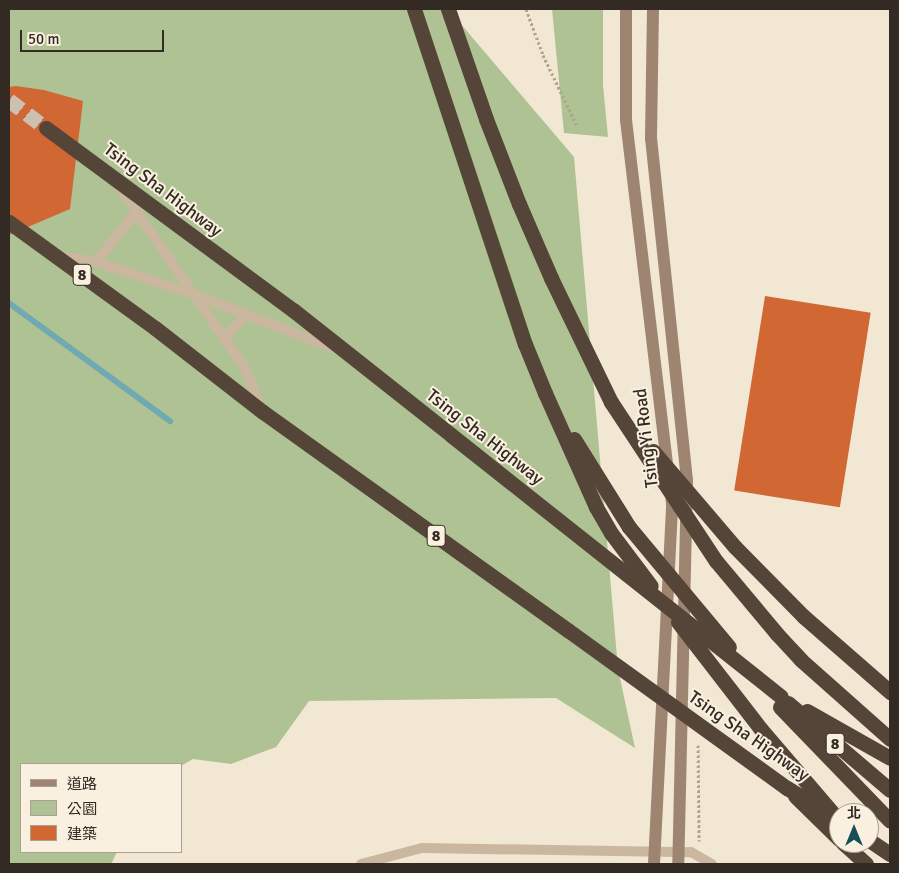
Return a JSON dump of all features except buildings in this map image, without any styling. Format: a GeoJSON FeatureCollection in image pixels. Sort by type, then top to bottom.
{"type":"FeatureCollection","features":[{"type":"Feature","properties":{"kind":"highway"},"geometry":{"type":"LineString","coordinates":[[414,9],[524,344],[596,508],[611,534],[760,728],[829,808]]}},
{"type":"Feature","properties":{"kind":"highway"},"geometry":{"type":"LineString","coordinates":[[448,9],[486,119],[519,204],[551,278],[611,402],[716,561],[736,586],[801,660],[890,739]]}},
{"type":"Feature","properties":{"kind":"highway","name":"Tsing Sha Highway"},"geometry":{"type":"LineString","coordinates":[[46,128],[111,174],[350,354],[781,697],[890,790]]}},
{"type":"Feature","properties":{"kind":"highway","name":"Tsing Sha Highway"},"geometry":{"type":"LineString","coordinates":[[9,222],[58,256],[263,412],[787,788],[829,814]]}},
{"type":"Feature","properties":{"kind":"highway"},"geometry":{"type":"LineString","coordinates":[[545,393],[629,527],[780,707],[890,821]]}},
{"type":"Feature","properties":{"kind":"highway"},"geometry":{"type":"LineString","coordinates":[[611,402],[754,568],[803,616],[890,692]]}},
{"type":"Feature","properties":{"kind":"highway"},"geometry":{"type":"LineString","coordinates":[[781,697],[890,758]]}},
{"type":"Feature","properties":{"kind":"highway"},"geometry":{"type":"LineString","coordinates":[[787,788],[829,829]]}},
{"type":"Feature","properties":{"kind":"highway"},"geometry":{"type":"LineString","coordinates":[[879,847],[890,854]]}},
{"type":"Feature","properties":{"kind":"highway"},"geometry":{"type":"LineString","coordinates":[[854,853],[866,864]]}},
{"type":"Feature","properties":{"kind":"highway"},"geometry":{"type":"LineString","coordinates":[[868,853],[878,864]]}},
{"type":"Feature","properties":{"kind":"main road","name":"Tsing Yi Road"},"geometry":{"type":"LineString","coordinates":[[626,9],[626,120],[672,504],[654,858]]}},
{"type":"Feature","properties":{"kind":"main road","name":"Tsing Yi Road"},"geometry":{"type":"LineString","coordinates":[[653,9],[651,138],[687,480],[678,858]]}},
{"type":"Feature","properties":{"kind":"lane"},"geometry":{"type":"LineString","coordinates":[[111,174],[190,293],[246,370],[263,412]]}},
{"type":"Feature","properties":{"kind":"lane"},"geometry":{"type":"LineString","coordinates":[[96,262],[136,212]]}},
{"type":"Feature","properties":{"kind":"lane"},"geometry":{"type":"LineString","coordinates":[[58,256],[96,262],[190,293],[350,354]]}},
{"type":"Feature","properties":{"kind":"lane"},"geometry":{"type":"LineString","coordinates":[[224,340],[246,314]]}},
{"type":"Feature","properties":{"kind":"lane"},"geometry":{"type":"LineString","coordinates":[[361,864],[422,848],[654,858],[678,858],[698,855],[712,864]]}},
{"type":"Feature","properties":{"kind":"path"},"geometry":{"type":"LineString","coordinates":[[526,9],[543,55],[577,126]]}},
{"type":"Feature","properties":{"kind":"green space"},"geometry":{"type":"Polygon","coordinates":[[[9,9],[448,9],[574,157],[618,669],[635,748],[556,698],[309,701],[276,747],[231,764],[193,759],[182,765],[182,763],[20,763],[20,853],[116,853],[111,864],[9,864],[9,9]]]}},
{"type":"Feature","properties":{"kind":"green space"},"geometry":{"type":"Polygon","coordinates":[[[552,9],[603,9],[603,85],[608,137],[564,133],[552,9]]]}},
{"type":"Feature","properties":{"kind":"waterway"},"geometry":{"type":"LineString","coordinates":[[9,303],[170,421]]}},
{"type":"Feature","properties":{"kind":"tunnel"},"geometry":{"type":"LineString","coordinates":[[9,100],[46,128]]}}]}
